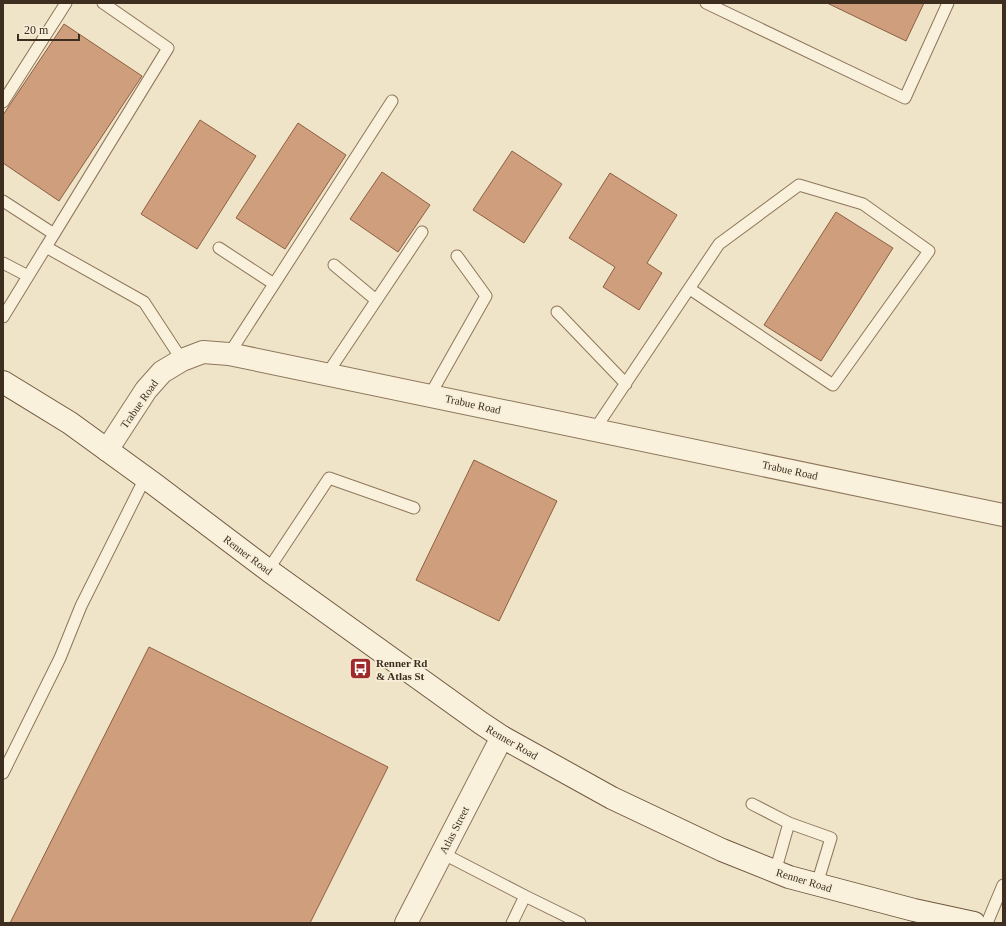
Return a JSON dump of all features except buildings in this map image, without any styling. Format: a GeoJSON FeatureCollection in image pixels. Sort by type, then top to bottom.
{"type":"FeatureCollection","features":[{"type":"Feature","properties":{"kind":"street","name":"Trabue Road"},"geometry":{"type":"LineString","coordinates":[[108,450],[146,390],[162,372],[182,360],[203,352],[229,354],[1003,515]]}},
{"type":"Feature","properties":{"kind":"street"},"geometry":{"type":"LineString","coordinates":[[3,382],[70,423],[108,450]]}},
{"type":"Feature","properties":{"kind":"street","name":"Renner Road"},"geometry":{"type":"LineString","coordinates":[[108,450],[268,570],[481,723],[502,737],[612,798],[722,850],[789,877],[914,910],[974,923]]}},
{"type":"Feature","properties":{"kind":"street","name":"Atlas Street"},"geometry":{"type":"LineString","coordinates":[[406,923],[502,737]]}},
{"type":"Feature","properties":{"kind":"lane"},"geometry":{"type":"LineString","coordinates":[[3,102],[66,3]]}},
{"type":"Feature","properties":{"kind":"lane"},"geometry":{"type":"LineString","coordinates":[[3,317],[168,48],[103,3]]}},
{"type":"Feature","properties":{"kind":"lane"},"geometry":{"type":"LineString","coordinates":[[706,3],[905,98],[948,3]]}},
{"type":"Feature","properties":{"kind":"lane"},"geometry":{"type":"LineString","coordinates":[[229,354],[392,101]]}},
{"type":"Feature","properties":{"kind":"lane"},"geometry":{"type":"LineString","coordinates":[[595,429],[719,244],[799,185],[863,204],[929,251],[833,385],[690,289]]}},
{"type":"Feature","properties":{"kind":"lane"},"geometry":{"type":"LineString","coordinates":[[3,201],[54,234]]}},
{"type":"Feature","properties":{"kind":"lane"},"geometry":{"type":"LineString","coordinates":[[326,374],[422,232]]}},
{"type":"Feature","properties":{"kind":"lane"},"geometry":{"type":"LineString","coordinates":[[46,247],[144,302],[182,360]]}},
{"type":"Feature","properties":{"kind":"lane"},"geometry":{"type":"LineString","coordinates":[[219,248],[274,284]]}},
{"type":"Feature","properties":{"kind":"lane"},"geometry":{"type":"LineString","coordinates":[[430,395],[486,296],[457,256]]}},
{"type":"Feature","properties":{"kind":"lane"},"geometry":{"type":"LineString","coordinates":[[3,263],[28,276]]}},
{"type":"Feature","properties":{"kind":"lane"},"geometry":{"type":"LineString","coordinates":[[334,265],[376,300]]}},
{"type":"Feature","properties":{"kind":"lane"},"geometry":{"type":"LineString","coordinates":[[557,312],[626,384]]}},
{"type":"Feature","properties":{"kind":"lane"},"geometry":{"type":"LineString","coordinates":[[3,773],[60,658],[81,606],[145,478]]}},
{"type":"Feature","properties":{"kind":"lane"},"geometry":{"type":"LineString","coordinates":[[268,570],[329,478],[414,508]]}},
{"type":"Feature","properties":{"kind":"lane"},"geometry":{"type":"LineString","coordinates":[[752,804],[789,823],[831,838],[817,884]]}},
{"type":"Feature","properties":{"kind":"lane"},"geometry":{"type":"LineString","coordinates":[[775,872],[789,823]]}},
{"type":"Feature","properties":{"kind":"lane"},"geometry":{"type":"LineString","coordinates":[[442,853],[580,923]]}},
{"type":"Feature","properties":{"kind":"lane"},"geometry":{"type":"LineString","coordinates":[[987,923],[1003,884]]}},
{"type":"Feature","properties":{"kind":"lane"},"geometry":{"type":"LineString","coordinates":[[512,923],[526,896]]}},
{"type":"Feature","properties":{"kind":"place","name":"Renner Rd & Atlas St"},"geometry":{"type":"Point","coordinates":[361,669]}}]}
